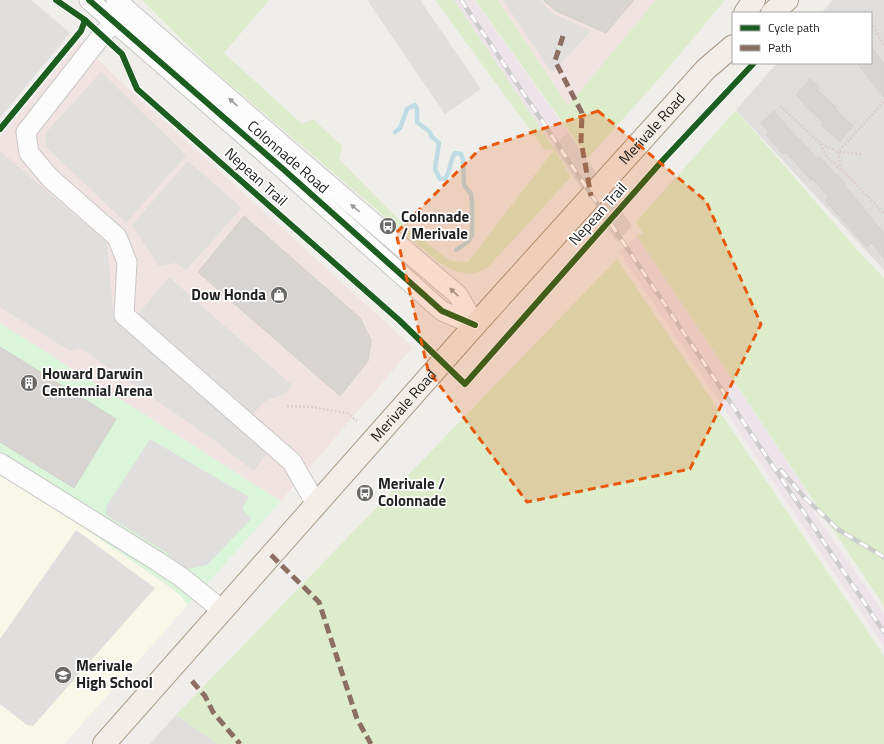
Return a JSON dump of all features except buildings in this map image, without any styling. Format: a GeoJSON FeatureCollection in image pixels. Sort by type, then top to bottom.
{"type":"FeatureCollection","features":[{"type":"Feature","properties":{"kind":"main road"},"geometry":{"type":"LineString","coordinates":[[746,12],[754,0]]}},
{"type":"Feature","properties":{"kind":"main road"},"geometry":{"type":"LineString","coordinates":[[773,12],[788,0]]}},
{"type":"Feature","properties":{"kind":"main road","name":"Merivale Road"},"geometry":{"type":"LineString","coordinates":[[104,744],[475,325],[706,69],[732,31]]}},
{"type":"Feature","properties":{"kind":"main road","name":"Merivale Road"},"geometry":{"type":"LineString","coordinates":[[706,69],[732,47]]}},
{"type":"Feature","properties":{"kind":"street","name":"Colonnade Road"},"geometry":{"type":"LineString","coordinates":[[89,0],[283,169],[442,312],[475,325]]}},
{"type":"Feature","properties":{"kind":"street","name":"Colonnade Road"},"geometry":{"type":"LineString","coordinates":[[121,4],[458,295],[475,325]]}},
{"type":"Feature","properties":{"kind":"street"},"geometry":{"type":"LineString","coordinates":[[121,4],[113,22],[26,132],[29,153],[50,178],[117,236],[127,262],[124,315],[292,462],[316,504]]}},
{"type":"Feature","properties":{"kind":"street"},"geometry":{"type":"LineString","coordinates":[[0,463],[157,561],[222,610]]}},
{"type":"Feature","properties":{"kind":"path"},"geometry":{"type":"LineString","coordinates":[[873,26],[884,45]]}},
{"type":"Feature","properties":{"kind":"path"},"geometry":{"type":"LineString","coordinates":[[838,152],[884,102]]}},
{"type":"Feature","properties":{"kind":"path"},"geometry":{"type":"LineString","coordinates":[[780,106],[820,143],[838,152],[862,154]]}},
{"type":"Feature","properties":{"kind":"path"},"geometry":{"type":"LineString","coordinates":[[820,143],[827,157],[841,169],[884,213]]}},
{"type":"Feature","properties":{"kind":"path"},"geometry":{"type":"LineString","coordinates":[[838,152],[841,169]]}},
{"type":"Feature","properties":{"kind":"path"},"geometry":{"type":"LineString","coordinates":[[287,406],[311,407],[347,413],[357,421]]}},
{"type":"Feature","properties":{"kind":"highlighted area"},"geometry":{"type":"Polygon","coordinates":[[[598,111],[706,201],[761,324],[690,469],[527,502],[428,370],[396,233],[480,149],[598,111]]]}},
{"type":"Feature","properties":{"kind":"shaded area"},"geometry":{"type":"Polygon","coordinates":[[[0,0],[31,0],[70,33],[0,118],[0,0]]]}},
{"type":"Feature","properties":{"kind":"shaded area"},"geometry":{"type":"Polygon","coordinates":[[[367,0],[420,0],[481,89],[445,114],[367,0]]]}},
{"type":"Feature","properties":{"kind":"shaded area"},"geometry":{"type":"Polygon","coordinates":[[[453,0],[474,0],[568,132],[553,146],[551,147],[453,0]]]}},
{"type":"Feature","properties":{"kind":"shaded area"},"geometry":{"type":"Polygon","coordinates":[[[498,0],[656,0],[568,106],[498,0]]]}},
{"type":"Feature","properties":{"kind":"shaded area"},"geometry":{"type":"Polygon","coordinates":[[[503,0],[540,0],[553,14],[591,31],[552,73],[503,0]]]}},
{"type":"Feature","properties":{"kind":"shaded area"},"geometry":{"type":"Polygon","coordinates":[[[833,0],[884,0],[884,270],[736,110],[776,64],[872,64],[872,12],[822,12],[833,0]]]}},
{"type":"Feature","properties":{"kind":"shaded area"},"geometry":{"type":"Polygon","coordinates":[[[80,41],[119,80],[413,347],[281,501],[0,323],[0,137],[80,41]]]}},
{"type":"Feature","properties":{"kind":"shaded area"},"geometry":{"type":"Polygon","coordinates":[[[101,72],[186,155],[126,223],[46,147],[45,134],[101,72]]]}},
{"type":"Feature","properties":{"kind":"shaded area"},"geometry":{"type":"Polygon","coordinates":[[[883,103],[884,158],[881,161],[884,164],[884,207],[845,168],[842,147],[883,103]]]}},
{"type":"Feature","properties":{"kind":"shaded area"},"geometry":{"type":"Polygon","coordinates":[[[0,151],[107,243],[114,319],[267,453],[254,471],[211,438],[80,348],[70,351],[0,307],[0,151]]]}},
{"type":"Feature","properties":{"kind":"shaded area"},"geometry":{"type":"Polygon","coordinates":[[[188,161],[242,208],[186,270],[176,263],[159,266],[132,225],[188,161]]]}},
{"type":"Feature","properties":{"kind":"shaded area"},"geometry":{"type":"Polygon","coordinates":[[[637,236],[802,484],[815,514],[884,613],[884,647],[619,252],[637,236]]]}},
{"type":"Feature","properties":{"kind":"shaded area"},"geometry":{"type":"Polygon","coordinates":[[[169,277],[292,385],[285,394],[267,400],[253,413],[138,314],[169,277]]]}},
{"type":"Feature","properties":{"kind":"shaded area"},"geometry":{"type":"Polygon","coordinates":[[[150,439],[249,497],[242,509],[251,519],[207,565],[188,569],[180,567],[167,553],[106,515],[106,507],[150,439]]]}},
{"type":"Feature","properties":{"kind":"shaded area","name":"Merivale High School"},"geometry":{"type":"Polygon","coordinates":[[[0,475],[78,524],[168,586],[180,595],[188,605],[64,744],[0,744],[0,475]]]}},
{"type":"Feature","properties":{"kind":"shaded area"},"geometry":{"type":"Polygon","coordinates":[[[76,530],[155,588],[33,726],[27,725],[0,704],[0,639],[76,530]]]}},
{"type":"Feature","properties":{"kind":"shaded area"},"geometry":{"type":"Polygon","coordinates":[[[176,715],[218,744],[150,744],[176,715]]]}},
{"type":"Feature","properties":{"kind":"green space"},"geometry":{"type":"Polygon","coordinates":[[[142,0],[269,0],[224,53],[302,124],[313,119],[342,146],[339,159],[409,230],[451,261],[468,262],[554,150],[544,149],[435,0],[454,0],[555,150],[571,177],[489,266],[476,273],[470,274],[458,272],[439,263],[211,68],[142,0]]]}},
{"type":"Feature","properties":{"kind":"green space"},"geometry":{"type":"Polygon","coordinates":[[[475,0],[498,0],[568,106],[656,0],[725,0],[665,72],[588,158],[475,0]]]}},
{"type":"Feature","properties":{"kind":"green space"},"geometry":{"type":"Polygon","coordinates":[[[736,110],[861,254],[884,278],[884,606],[637,236],[643,233],[636,222],[736,110]]]}},
{"type":"Feature","properties":{"kind":"green space"},"geometry":{"type":"Polygon","coordinates":[[[617,259],[884,656],[884,744],[218,744],[176,715],[617,259]]]}},
{"type":"Feature","properties":{"kind":"green space"},"geometry":{"type":"Polygon","coordinates":[[[0,323],[281,501],[188,605],[180,595],[168,585],[78,524],[0,475],[0,323]]]}},
{"type":"Feature","properties":{"kind":"pier"},"geometry":{"type":"Polygon","coordinates":[[[568,132],[632,226],[617,242],[553,146],[568,132]]]}},
{"type":"Feature","properties":{"kind":"waterway"},"geometry":{"type":"LineString","coordinates":[[395,132],[400,128],[407,109],[415,105],[417,109],[417,122],[430,132],[431,136],[439,143],[435,169],[440,179],[445,179],[447,176],[455,153],[461,154],[463,160],[464,185],[471,194],[472,235],[468,242],[456,250]]}},
{"type":"Feature","properties":{"kind":"railway"},"geometry":{"type":"LineString","coordinates":[[461,0],[884,632]]}},
{"type":"Feature","properties":{"kind":"railway"},"geometry":{"type":"LineString","coordinates":[[781,470],[804,497],[839,530],[884,557]]}},
{"type":"Feature","properties":{"kind":"marked path"},"geometry":{"type":"LineString","coordinates":[[563,36],[555,61],[582,113],[581,141],[591,196]]}},
{"type":"Feature","properties":{"kind":"marked path"},"geometry":{"type":"LineString","coordinates":[[271,555],[319,602],[357,719],[371,744]]}},
{"type":"Feature","properties":{"kind":"marked path"},"geometry":{"type":"LineString","coordinates":[[192,681],[205,696],[213,712],[240,744]]}},
{"type":"Feature","properties":{"kind":"cycle path","name":"Nepean Trail"},"geometry":{"type":"LineString","coordinates":[[56,0],[85,20],[122,54],[137,89],[399,320],[465,384],[663,160],[753,64]]}},
{"type":"Feature","properties":{"kind":"cycle path"},"geometry":{"type":"LineString","coordinates":[[89,0],[283,169],[442,311],[475,325]]}},
{"type":"Feature","properties":{"kind":"cycle path"},"geometry":{"type":"LineString","coordinates":[[0,129],[81,31],[85,20]]}},
{"type":"Feature","properties":{"kind":"place","name":"Colonnade / Merivale"},"geometry":{"type":"Point","coordinates":[388,226]}},
{"type":"Feature","properties":{"kind":"place","name":"Dow Honda"},"geometry":{"type":"Point","coordinates":[279,295]}},
{"type":"Feature","properties":{"kind":"place","name":"Howard Darwin Centennial Arena"},"geometry":{"type":"Point","coordinates":[29,383]}},
{"type":"Feature","properties":{"kind":"place","name":"Merivale / Colonnade"},"geometry":{"type":"Point","coordinates":[365,493]}},
{"type":"Feature","properties":{"kind":"place","name":"Merivale High School"},"geometry":{"type":"Point","coordinates":[63,675]}}]}
